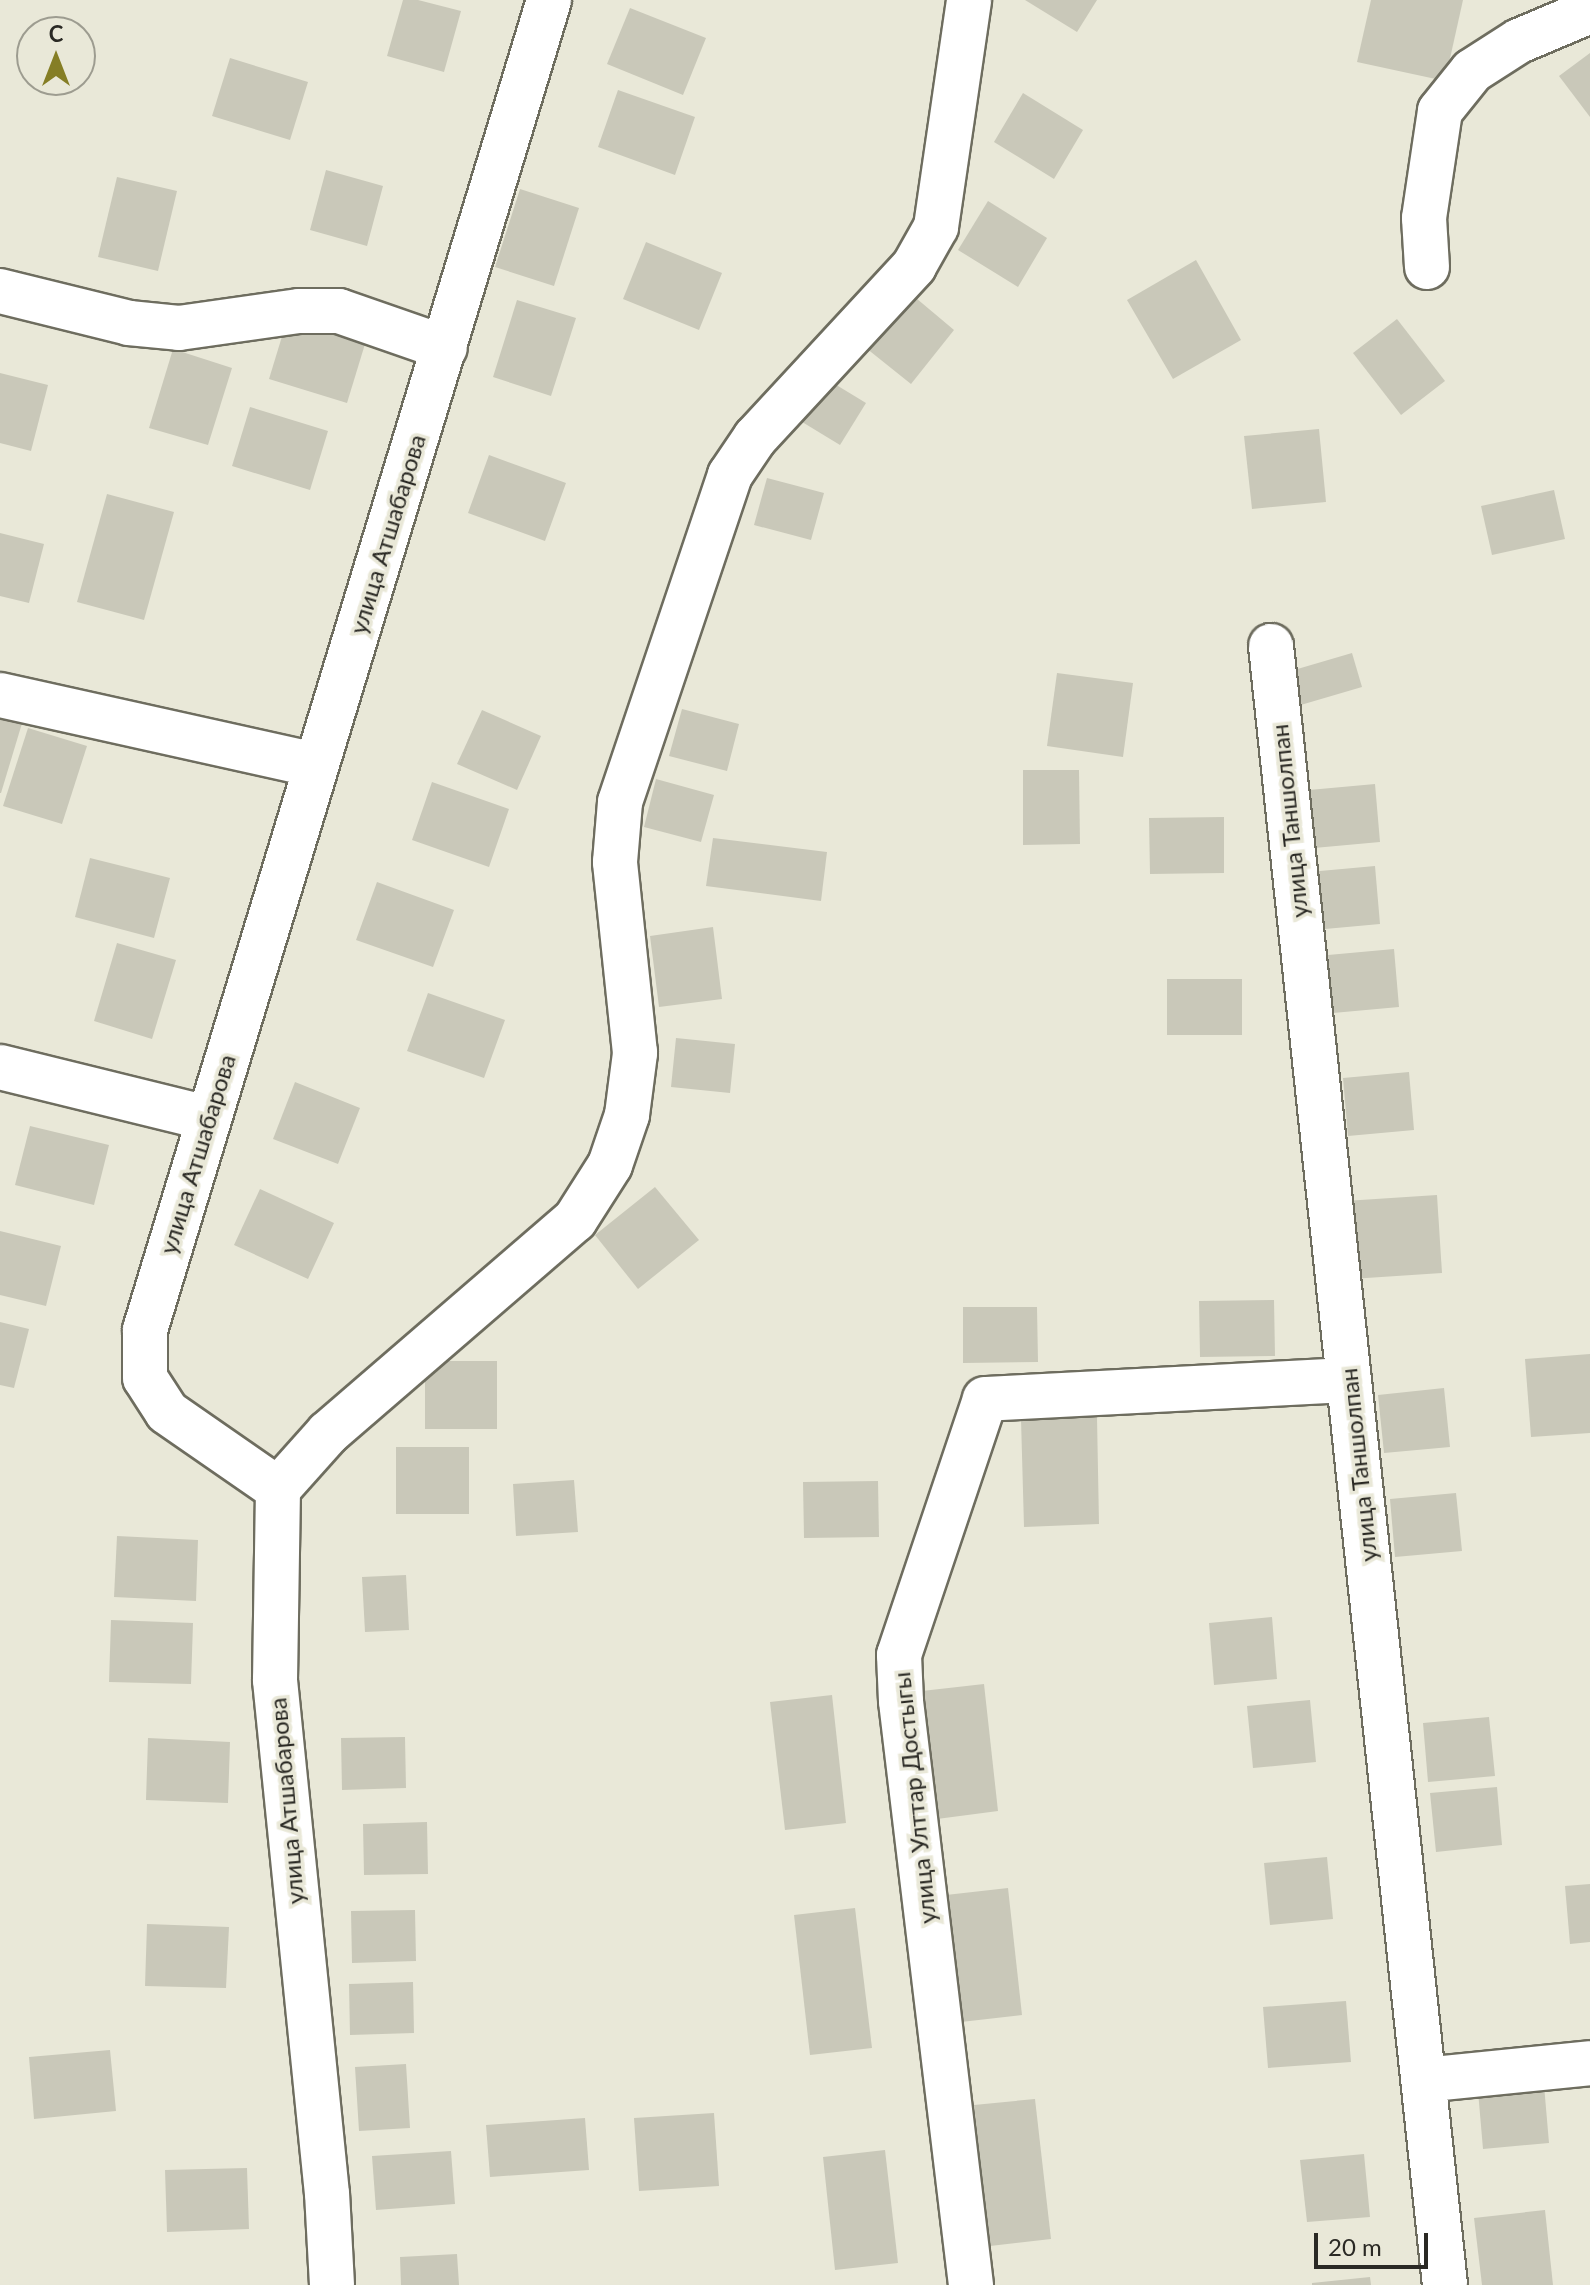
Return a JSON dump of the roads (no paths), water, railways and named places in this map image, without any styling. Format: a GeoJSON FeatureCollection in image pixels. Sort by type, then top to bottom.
{"type":"FeatureCollection","features":[{"type":"Feature","properties":{"kind":"street"},"geometry":{"type":"LineString","coordinates":[[278,1489],[328,1433],[575,1220],[610,1165],[627,1115],[635,1053],[615,862],[620,802],[730,475],[755,438],[914,266],[936,227],[969,0]]}},
{"type":"Feature","properties":{"kind":"street","name":"улица Атшабарова"},"geometry":{"type":"LineString","coordinates":[[332,2285],[327,2194],[275,1680],[278,1489],[167,1412],[145,1378],[145,1330],[315,765],[445,348],[536,4]]}},
{"type":"Feature","properties":{"kind":"street"},"geometry":{"type":"LineString","coordinates":[[1427,267],[1424,218],[1440,111],[1472,71],[1519,41],[1590,11]]}},
{"type":"Feature","properties":{"kind":"street"},"geometry":{"type":"LineString","coordinates":[[0,291],[129,323],[179,328],[299,311],[339,311],[445,348]]}},
{"type":"Feature","properties":{"kind":"street","name":"улица Таншолпан"},"geometry":{"type":"LineString","coordinates":[[1271,646],[1445,2285]]}},
{"type":"Feature","properties":{"kind":"street"},"geometry":{"type":"LineString","coordinates":[[0,695],[315,765]]}},
{"type":"Feature","properties":{"kind":"street"},"geometry":{"type":"LineString","coordinates":[[0,1067],[208,1118]]}},
{"type":"Feature","properties":{"kind":"street","name":"улица Улттар Достыгы"},"geometry":{"type":"LineString","coordinates":[[971,2285],[901,1701],[899,1655],[985,1399],[1349,1380]]}},
{"type":"Feature","properties":{"kind":"street"},"geometry":{"type":"LineString","coordinates":[[1424,2080],[1590,2063]]}}]}
